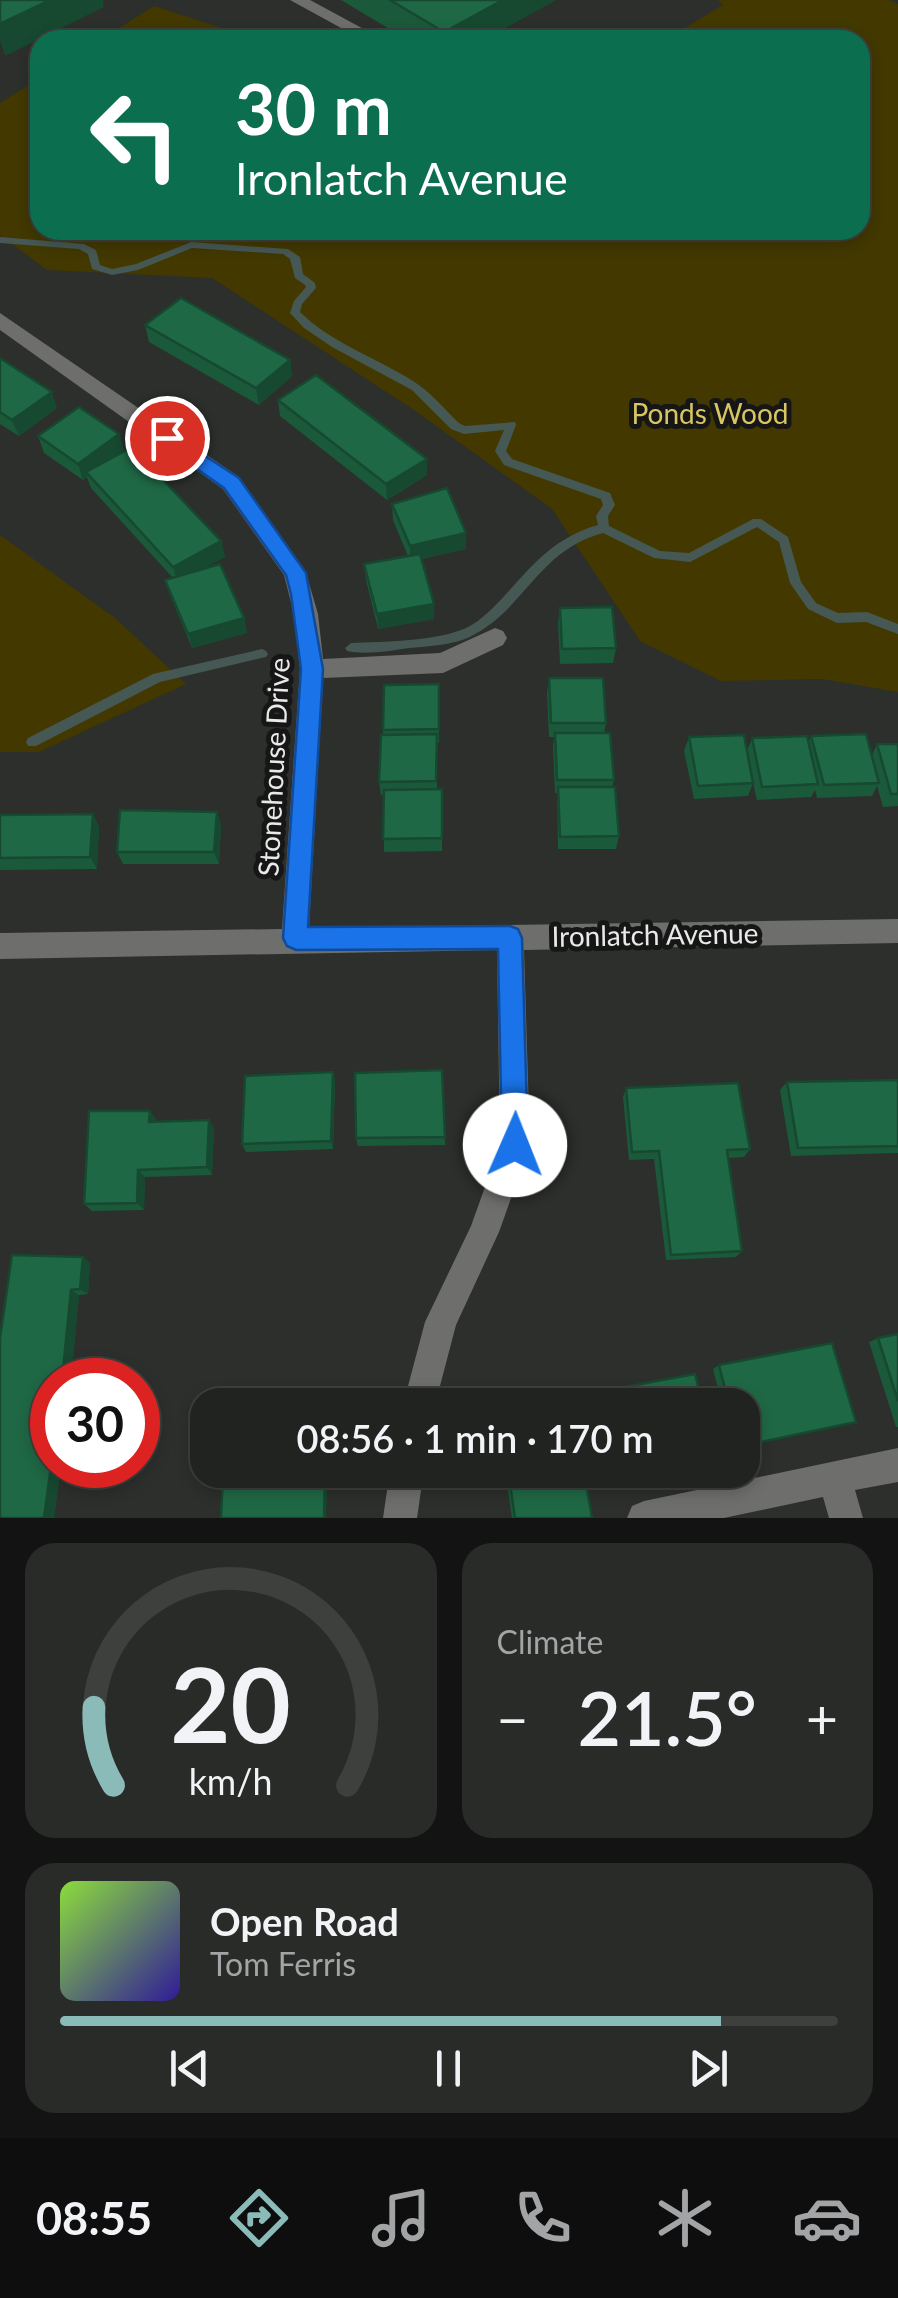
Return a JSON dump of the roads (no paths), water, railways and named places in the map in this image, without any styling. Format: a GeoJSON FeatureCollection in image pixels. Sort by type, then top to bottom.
{"type":"FeatureCollection","features":[{"type":"Feature","properties":{"kind":"street"},"geometry":{"type":"LineString","coordinates":[[298,0],[356,30]]}},
{"type":"Feature","properties":{"kind":"street","name":"Stonehouse Drive"},"geometry":{"type":"LineString","coordinates":[[0,320],[232,483],[296,573],[306,614],[312,669],[296,938]]}},
{"type":"Feature","properties":{"kind":"street"},"geometry":{"type":"LineString","coordinates":[[312,669],[435,665],[495,638]]}},
{"type":"Feature","properties":{"kind":"street","name":"Ironlatch Avenue"},"geometry":{"type":"LineString","coordinates":[[0,947],[296,938],[898,931]]}},
{"type":"Feature","properties":{"kind":"street"},"geometry":{"type":"LineString","coordinates":[[424,1388],[441,1322],[484,1232],[515,1145],[510,938]]}},
{"type":"Feature","properties":{"kind":"street"},"geometry":{"type":"LineString","coordinates":[[644,1518],[898,1465]]}},
{"type":"Feature","properties":{"kind":"street"},"geometry":{"type":"LineString","coordinates":[[835,1478],[846,1518]]}},
{"type":"Feature","properties":{"kind":"street"},"geometry":{"type":"LineString","coordinates":[[400,1518],[404,1488]]}},
{"type":"Feature","properties":{"kind":"waterway"},"geometry":{"type":"LineString","coordinates":[[0,240],[81,246],[93,252],[95,267],[112,272],[138,267],[191,245],[285,251],[295,257],[298,276],[310,283],[311,288],[297,303],[295,313],[308,325],[335,345],[416,387],[455,426],[464,430],[511,425],[500,451],[508,462],[606,496],[609,505],[602,516],[604,528]]}},
{"type":"Feature","properties":{"kind":"waterway"},"geometry":{"type":"LineString","coordinates":[[604,528],[658,555],[690,558],[757,522],[784,540],[796,583],[812,606],[837,618],[867,617],[898,629]]}},
{"type":"Feature","properties":{"kind":"waterway"},"geometry":{"type":"LineString","coordinates":[[351,648],[433,641],[473,630],[548,556],[583,534],[604,528]]}},
{"type":"Feature","properties":{"kind":"waterway"},"geometry":{"type":"LineString","coordinates":[[32,742],[157,678],[262,654]]}},
{"type":"Feature","properties":{"kind":"park label","name":"Ponds Wood"},"geometry":{"type":"Point","coordinates":[710,414]}}]}
